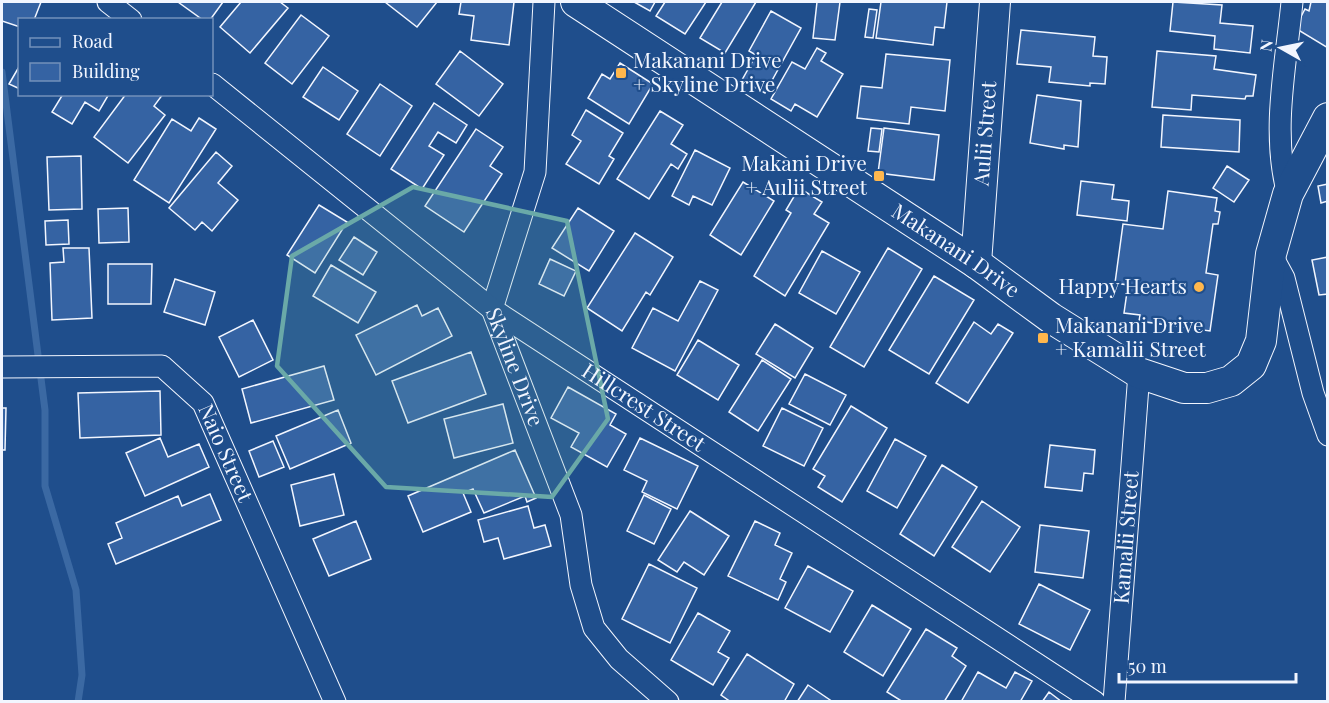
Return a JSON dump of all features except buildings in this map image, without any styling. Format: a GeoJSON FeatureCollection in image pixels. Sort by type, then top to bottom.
{"type":"FeatureCollection","features":[{"type":"Feature","properties":{"kind":"street"},"geometry":{"type":"LineString","coordinates":[[108,2],[128,18]]}},
{"type":"Feature","properties":{"kind":"street","name":"Skyline Drive"},"geometry":{"type":"LineString","coordinates":[[544,2],[535,172],[492,309],[571,515],[581,585],[594,628],[619,658],[668,702]]}},
{"type":"Feature","properties":{"kind":"street","name":"Makanani Drive"},"geometry":{"type":"LineString","coordinates":[[576,2],[976,263],[1051,318],[1139,373],[1169,385],[1195,388],[1218,385],[1241,375],[1251,365],[1261,341],[1271,254],[1288,194],[1328,118]]}},
{"type":"Feature","properties":{"kind":"street","name":"Aulii Street"},"geometry":{"type":"LineString","coordinates":[[976,263],[995,2]]}},
{"type":"Feature","properties":{"kind":"street"},"geometry":{"type":"LineString","coordinates":[[1288,194],[1282,171],[1279,139],[1293,2]]}},
{"type":"Feature","properties":{"kind":"street","name":"Hillcrest Street"},"geometry":{"type":"LineString","coordinates":[[213,85],[492,309],[1095,702]]}},
{"type":"Feature","properties":{"kind":"street"},"geometry":{"type":"LineString","coordinates":[[1271,254],[1284,278],[1313,393],[1328,435]]}},
{"type":"Feature","properties":{"kind":"street","name":"Naio Street"},"geometry":{"type":"LineString","coordinates":[[9,367],[162,366],[203,403],[334,702]]}},
{"type":"Feature","properties":{"kind":"street","name":"Kamalii Street"},"geometry":{"type":"LineString","coordinates":[[1114,702],[1139,373]]}},
{"type":"Feature","properties":{"kind":"highlighted area"},"geometry":{"type":"Polygon","coordinates":[[[413,187],[567,221],[608,419],[552,497],[386,487],[277,366],[292,256],[413,187]]]}},
{"type":"Feature","properties":{"kind":"waterway"},"geometry":{"type":"LineString","coordinates":[[2,72],[45,410],[45,486],[76,590],[82,675],[78,702]]}},
{"type":"Feature","properties":{"kind":"place","name":"Makanani Drive + Skyline Drive"},"geometry":{"type":"Point","coordinates":[621,73]}},
{"type":"Feature","properties":{"kind":"place","name":"Makani Drive + Aulii Street"},"geometry":{"type":"Point","coordinates":[879,176]}},
{"type":"Feature","properties":{"kind":"place","name":"Happy Hearts"},"geometry":{"type":"Point","coordinates":[1199,287]}},
{"type":"Feature","properties":{"kind":"place","name":"Makanani Drive + Kamalii Street"},"geometry":{"type":"Point","coordinates":[1043,338]}}]}
